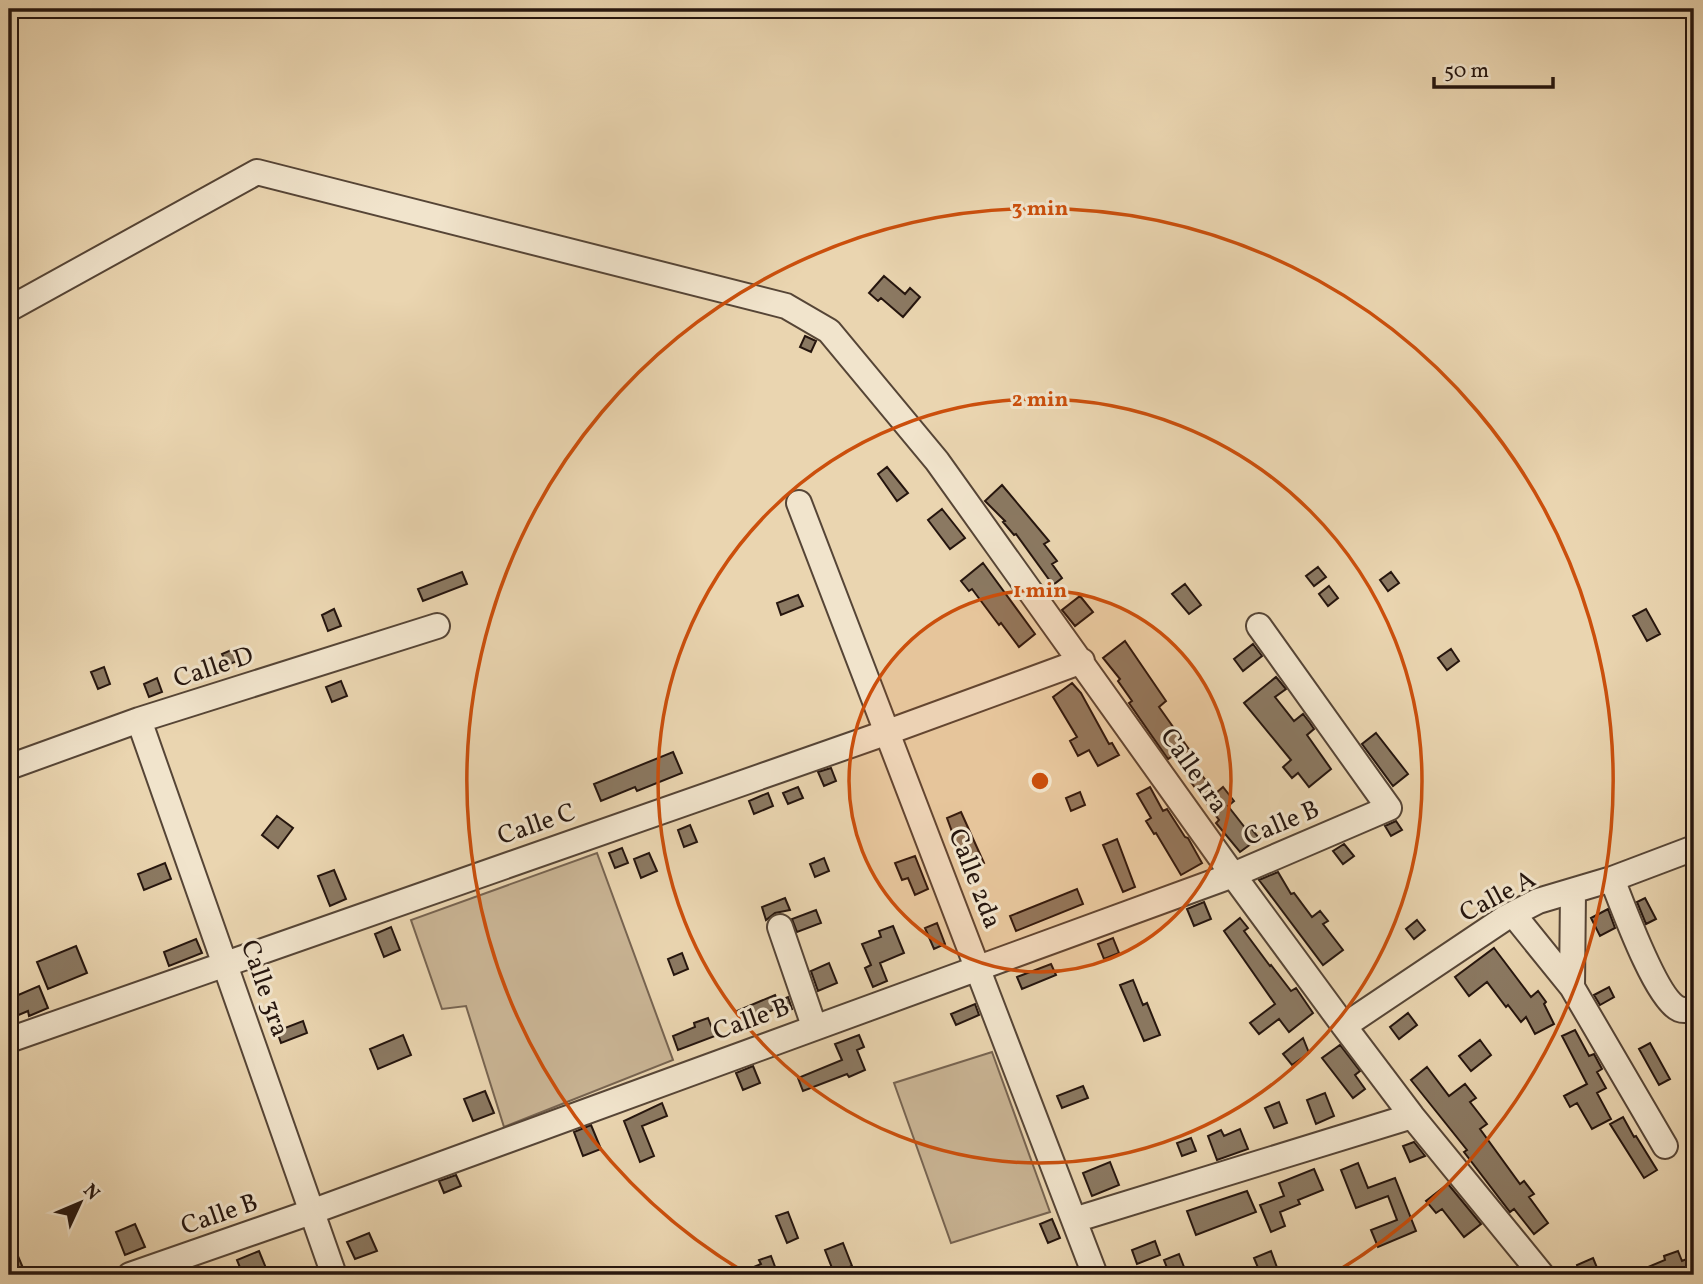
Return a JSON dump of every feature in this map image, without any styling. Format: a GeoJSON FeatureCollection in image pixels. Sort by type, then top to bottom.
{"type":"FeatureCollection","features":[{"type":"Feature","properties":{"kind":"street","name":"Calle 1ra"},"geometry":{"type":"LineString","coordinates":[[9,309],[257,172],[786,306],[829,331],[937,461],[1344,1026],[1412,1116],[1542,1275]]}},
{"type":"Feature","properties":{"kind":"street","name":"Calle 2da"},"geometry":{"type":"LineString","coordinates":[[800,503],[1095,1275]]}},
{"type":"Feature","properties":{"kind":"street","name":"Calle D"},"geometry":{"type":"LineString","coordinates":[[9,767],[139,720],[437,626]]}},
{"type":"Feature","properties":{"kind":"street","name":"Calle B"},"geometry":{"type":"LineString","coordinates":[[131,1275],[311,1212],[1233,875],[1389,808],[1259,626]]}},
{"type":"Feature","properties":{"kind":"street","name":"Calle C"},"geometry":{"type":"LineString","coordinates":[[9,1040],[888,732],[1082,661]]}},
{"type":"Feature","properties":{"kind":"street","name":"Calle 3ra"},"geometry":{"type":"LineString","coordinates":[[139,720],[334,1275]]}},
{"type":"Feature","properties":{"kind":"street","name":"Calle A"},"geometry":{"type":"LineString","coordinates":[[1344,1026],[1513,914],[1538,901],[1612,879],[1694,849]]}},
{"type":"Feature","properties":{"kind":"street"},"geometry":{"type":"LineString","coordinates":[[1612,879],[1647,965],[1679,1010],[1694,1007]]}},
{"type":"Feature","properties":{"kind":"street"},"geometry":{"type":"LineString","coordinates":[[1572,987],[1573,892]]}},
{"type":"Feature","properties":{"kind":"street"},"geometry":{"type":"LineString","coordinates":[[1513,914],[1572,987],[1665,1146]]}},
{"type":"Feature","properties":{"kind":"street"},"geometry":{"type":"LineString","coordinates":[[780,927],[814,1026]]}},
{"type":"Feature","properties":{"kind":"street"},"geometry":{"type":"LineString","coordinates":[[1074,1220],[1412,1116]]}},
{"type":"Feature","properties":{"kind":"shaded area"},"geometry":{"type":"Polygon","coordinates":[[[597,853],[673,1060],[504,1127],[466,1006],[442,1009],[411,920],[597,853]]]}},
{"type":"Feature","properties":{"kind":"shaded area"},"geometry":{"type":"Polygon","coordinates":[[[992,1052],[1050,1212],[951,1243],[894,1083],[992,1052]]]}},
{"type":"Feature","properties":{"kind":"building"},"geometry":{"type":"Polygon","coordinates":[[[884,276],[905,294],[910,288],[920,297],[903,317],[881,298],[878,301],[869,293],[884,276]]]}},
{"type":"Feature","properties":{"kind":"building"},"geometry":{"type":"Polygon","coordinates":[[[805,336],[816,341],[811,352],[800,347],[805,336]]]}},
{"type":"Feature","properties":{"kind":"building"},"geometry":{"type":"Polygon","coordinates":[[[887,467],[908,493],[897,501],[878,474],[887,467]]]}},
{"type":"Feature","properties":{"kind":"building"},"geometry":{"type":"Polygon","coordinates":[[[1002,485],[1049,541],[1044,544],[1057,561],[1052,564],[1062,578],[1053,585],[1016,534],[1014,535],[1003,522],[1005,521],[985,501],[1002,485]]]}},
{"type":"Feature","properties":{"kind":"building"},"geometry":{"type":"Polygon","coordinates":[[[942,509],[965,538],[950,549],[928,520],[942,509]]]}},
{"type":"Feature","properties":{"kind":"building"},"geometry":{"type":"Polygon","coordinates":[[[983,563],[1035,634],[1019,647],[972,589],[969,591],[961,581],[983,563]]]}},
{"type":"Feature","properties":{"kind":"building"},"geometry":{"type":"Polygon","coordinates":[[[1318,567],[1326,577],[1314,586],[1306,576],[1318,567]]]}},
{"type":"Feature","properties":{"kind":"building"},"geometry":{"type":"Polygon","coordinates":[[[462,572],[467,584],[423,601],[418,589],[462,572]]]}},
{"type":"Feature","properties":{"kind":"building"},"geometry":{"type":"Polygon","coordinates":[[[1391,572],[1399,583],[1388,591],[1380,580],[1391,572]]]}},
{"type":"Feature","properties":{"kind":"building"},"geometry":{"type":"Polygon","coordinates":[[[1185,584],[1201,605],[1189,614],[1172,594],[1185,584]]]}},
{"type":"Feature","properties":{"kind":"building"},"geometry":{"type":"Polygon","coordinates":[[[1329,586],[1338,598],[1328,606],[1319,594],[1329,586]]]}},
{"type":"Feature","properties":{"kind":"building"},"geometry":{"type":"Polygon","coordinates":[[[798,595],[803,606],[781,615],[777,603],[798,595]]]}},
{"type":"Feature","properties":{"kind":"building"},"geometry":{"type":"Polygon","coordinates":[[[1080,596],[1093,612],[1075,626],[1062,610],[1080,596]]]}},
{"type":"Feature","properties":{"kind":"building"},"geometry":{"type":"Polygon","coordinates":[[[334,609],[341,626],[328,631],[322,615],[334,609]]]}},
{"type":"Feature","properties":{"kind":"building"},"geometry":{"type":"Polygon","coordinates":[[[1646,609],[1660,634],[1647,641],[1633,616],[1646,609]]]}},
{"type":"Feature","properties":{"kind":"building"},"geometry":{"type":"Polygon","coordinates":[[[1125,641],[1166,701],[1159,707],[1198,762],[1186,771],[1174,755],[1168,759],[1129,703],[1132,701],[1118,681],[1120,679],[1103,658],[1125,641]]]}},
{"type":"Feature","properties":{"kind":"building"},"geometry":{"type":"Polygon","coordinates":[[[1253,644],[1262,656],[1243,671],[1234,659],[1253,644]]]}},
{"type":"Feature","properties":{"kind":"building"},"geometry":{"type":"Polygon","coordinates":[[[236,648],[240,660],[227,665],[222,654],[236,648]]]}},
{"type":"Feature","properties":{"kind":"building"},"geometry":{"type":"Polygon","coordinates":[[[1451,649],[1459,661],[1447,670],[1438,658],[1451,649]]]}},
{"type":"Feature","properties":{"kind":"building"},"geometry":{"type":"Polygon","coordinates":[[[104,667],[110,684],[98,689],[91,672],[104,667]]]}},
{"type":"Feature","properties":{"kind":"building"},"geometry":{"type":"Polygon","coordinates":[[[1276,677],[1286,689],[1275,697],[1294,721],[1303,714],[1314,729],[1307,735],[1331,769],[1309,787],[1298,773],[1292,778],[1283,767],[1291,760],[1244,703],[1276,677]]]}},
{"type":"Feature","properties":{"kind":"building"},"geometry":{"type":"Polygon","coordinates":[[[157,678],[162,692],[149,697],[144,684],[157,678]]]}},
{"type":"Feature","properties":{"kind":"building"},"geometry":{"type":"Polygon","coordinates":[[[341,681],[347,696],[332,702],[326,687],[341,681]]]}},
{"type":"Feature","properties":{"kind":"building"},"geometry":{"type":"Polygon","coordinates":[[[1072,683],[1081,693],[1109,744],[1112,743],[1119,755],[1098,766],[1089,750],[1078,756],[1070,741],[1077,737],[1053,697],[1072,683]]]}},
{"type":"Feature","properties":{"kind":"building"},"geometry":{"type":"Polygon","coordinates":[[[1376,733],[1408,774],[1393,786],[1362,744],[1376,733]]]}},
{"type":"Feature","properties":{"kind":"building"},"geometry":{"type":"Polygon","coordinates":[[[673,752],[682,773],[637,791],[635,787],[601,801],[594,784],[673,752]]]}},
{"type":"Feature","properties":{"kind":"building"},"geometry":{"type":"Polygon","coordinates":[[[831,768],[836,781],[824,786],[818,772],[831,768]]]}},
{"type":"Feature","properties":{"kind":"building"},"geometry":{"type":"Polygon","coordinates":[[[1200,773],[1216,793],[1223,787],[1234,801],[1228,806],[1246,829],[1250,827],[1259,838],[1240,852],[1216,823],[1219,820],[1190,781],[1200,773]]]}},
{"type":"Feature","properties":{"kind":"building"},"geometry":{"type":"Polygon","coordinates":[[[798,787],[803,798],[788,804],[783,793],[798,787]]]}},
{"type":"Feature","properties":{"kind":"building"},"geometry":{"type":"Polygon","coordinates":[[[1150,787],[1163,811],[1167,809],[1202,863],[1181,875],[1146,821],[1151,818],[1137,794],[1150,787]]]}},
{"type":"Feature","properties":{"kind":"building"},"geometry":{"type":"Polygon","coordinates":[[[1080,792],[1085,805],[1071,811],[1066,798],[1080,792]]]}},
{"type":"Feature","properties":{"kind":"building"},"geometry":{"type":"Polygon","coordinates":[[[768,793],[773,806],[754,814],[749,801],[768,793]]]}},
{"type":"Feature","properties":{"kind":"building"},"geometry":{"type":"Polygon","coordinates":[[[961,812],[984,863],[966,870],[947,818],[961,812]]]}},
{"type":"Feature","properties":{"kind":"building"},"geometry":{"type":"Polygon","coordinates":[[[277,816],[293,828],[278,848],[262,835],[277,816]]]}},
{"type":"Feature","properties":{"kind":"building"},"geometry":{"type":"Polygon","coordinates":[[[1396,821],[1402,830],[1391,836],[1385,826],[1396,821]]]}},
{"type":"Feature","properties":{"kind":"building"},"geometry":{"type":"Polygon","coordinates":[[[690,825],[697,842],[684,847],[678,830],[690,825]]]}},
{"type":"Feature","properties":{"kind":"building"},"geometry":{"type":"Polygon","coordinates":[[[1117,839],[1135,887],[1123,892],[1103,845],[1117,839]]]}},
{"type":"Feature","properties":{"kind":"building"},"geometry":{"type":"Polygon","coordinates":[[[1344,844],[1354,856],[1343,864],[1333,851],[1344,844]]]}},
{"type":"Feature","properties":{"kind":"building"},"geometry":{"type":"Polygon","coordinates":[[[622,848],[628,863],[615,868],[609,853],[622,848]]]}},
{"type":"Feature","properties":{"kind":"building"},"geometry":{"type":"Polygon","coordinates":[[[649,853],[657,871],[641,878],[634,859],[649,853]]]}},
{"type":"Feature","properties":{"kind":"building"},"geometry":{"type":"Polygon","coordinates":[[[915,856],[928,889],[915,895],[908,878],[902,880],[895,863],[915,856]]]}},
{"type":"Feature","properties":{"kind":"building"},"geometry":{"type":"Polygon","coordinates":[[[824,858],[829,871],[815,877],[810,864],[824,858]]]}},
{"type":"Feature","properties":{"kind":"building"},"geometry":{"type":"Polygon","coordinates":[[[165,863],[171,879],[144,890],[138,874],[165,863]]]}},
{"type":"Feature","properties":{"kind":"building"},"geometry":{"type":"Polygon","coordinates":[[[334,870],[346,899],[330,906],[318,876],[334,870]]]}},
{"type":"Feature","properties":{"kind":"building"},"geometry":{"type":"Polygon","coordinates":[[[1278,872],[1291,894],[1294,893],[1312,917],[1320,911],[1328,921],[1323,924],[1343,950],[1323,965],[1259,880],[1278,872]]]}},
{"type":"Feature","properties":{"kind":"building"},"geometry":{"type":"Polygon","coordinates":[[[1077,889],[1083,904],[1016,931],[1010,916],[1077,889]]]}},
{"type":"Feature","properties":{"kind":"building"},"geometry":{"type":"Polygon","coordinates":[[[785,898],[790,910],[775,913],[766,920],[762,907],[785,898]]]}},
{"type":"Feature","properties":{"kind":"building"},"geometry":{"type":"Polygon","coordinates":[[[1645,898],[1656,919],[1646,924],[1637,902],[1645,898]]]}},
{"type":"Feature","properties":{"kind":"building"},"geometry":{"type":"Polygon","coordinates":[[[1204,902],[1211,919],[1194,926],[1187,909],[1204,902]]]}},
{"type":"Feature","properties":{"kind":"building"},"geometry":{"type":"Polygon","coordinates":[[[1608,909],[1615,928],[1600,936],[1591,918],[1608,909]]]}},
{"type":"Feature","properties":{"kind":"building"},"geometry":{"type":"Polygon","coordinates":[[[816,910],[821,923],[797,932],[792,919],[816,910]]]}},
{"type":"Feature","properties":{"kind":"building"},"geometry":{"type":"Polygon","coordinates":[[[1240,918],[1248,928],[1244,931],[1270,966],[1291,991],[1296,988],[1313,1013],[1289,1032],[1279,1019],[1259,1034],[1250,1023],[1275,1004],[1224,931],[1240,918]]]}},
{"type":"Feature","properties":{"kind":"building"},"geometry":{"type":"Polygon","coordinates":[[[1417,920],[1425,930],[1414,939],[1406,929],[1417,920]]]}},
{"type":"Feature","properties":{"kind":"building"},"geometry":{"type":"Polygon","coordinates":[[[937,923],[945,944],[934,949],[925,928],[937,923]]]}},
{"type":"Feature","properties":{"kind":"building"},"geometry":{"type":"Polygon","coordinates":[[[893,926],[904,953],[880,963],[887,981],[873,987],[865,968],[871,965],[862,944],[881,937],[879,931],[893,926]]]}},
{"type":"Feature","properties":{"kind":"building"},"geometry":{"type":"Polygon","coordinates":[[[391,927],[400,950],[384,957],[375,934],[391,927]]]}},
{"type":"Feature","properties":{"kind":"building"},"geometry":{"type":"Polygon","coordinates":[[[1113,938],[1119,953],[1104,959],[1098,944],[1113,938]]]}},
{"type":"Feature","properties":{"kind":"building"},"geometry":{"type":"Polygon","coordinates":[[[196,939],[202,953],[169,966],[164,952],[196,939]]]}},
{"type":"Feature","properties":{"kind":"building"},"geometry":{"type":"Polygon","coordinates":[[[76,946],[87,973],[48,989],[37,962],[76,946]]]}},
{"type":"Feature","properties":{"kind":"building"},"geometry":{"type":"Polygon","coordinates":[[[1494,948],[1531,997],[1538,991],[1546,1002],[1544,1004],[1554,1024],[1535,1034],[1526,1017],[1521,1022],[1487,982],[1469,996],[1455,977],[1494,948]]]}},
{"type":"Feature","properties":{"kind":"building"},"geometry":{"type":"Polygon","coordinates":[[[682,953],[688,969],[674,975],[668,959],[682,953]]]}},
{"type":"Feature","properties":{"kind":"building"},"geometry":{"type":"Polygon","coordinates":[[[829,963],[837,983],[818,991],[811,971],[829,963]]]}},
{"type":"Feature","properties":{"kind":"building"},"geometry":{"type":"Polygon","coordinates":[[[1051,964],[1056,975],[1022,989],[1017,977],[1051,964]]]}},
{"type":"Feature","properties":{"kind":"building"},"geometry":{"type":"Polygon","coordinates":[[[1133,980],[1143,1005],[1147,1003],[1160,1035],[1144,1041],[1120,985],[1133,980]]]}},
{"type":"Feature","properties":{"kind":"building"},"geometry":{"type":"Polygon","coordinates":[[[39,986],[48,1008],[29,1016],[28,1011],[9,1019],[9,999],[39,986]]]}},
{"type":"Feature","properties":{"kind":"building"},"geometry":{"type":"Polygon","coordinates":[[[1609,987],[1614,997],[1600,1005],[1594,995],[1609,987]]]}},
{"type":"Feature","properties":{"kind":"building"},"geometry":{"type":"Polygon","coordinates":[[[775,995],[780,1007],[742,1023],[737,1011],[775,995]]]}},
{"type":"Feature","properties":{"kind":"building"},"geometry":{"type":"Polygon","coordinates":[[[788,997],[792,1009],[786,1011],[781,1000],[788,997]]]}},
{"type":"Feature","properties":{"kind":"building"},"geometry":{"type":"Polygon","coordinates":[[[975,1004],[979,1015],[956,1025],[951,1014],[975,1004]]]}},
{"type":"Feature","properties":{"kind":"building"},"geometry":{"type":"Polygon","coordinates":[[[1408,1013],[1417,1025],[1399,1039],[1390,1027],[1408,1013]]]}},
{"type":"Feature","properties":{"kind":"building"},"geometry":{"type":"Polygon","coordinates":[[[708,1018],[715,1036],[678,1050],[673,1036],[708,1018]]]}},
{"type":"Feature","properties":{"kind":"building"},"geometry":{"type":"Polygon","coordinates":[[[303,1021],[307,1033],[281,1043],[277,1031],[303,1021]]]}},
{"type":"Feature","properties":{"kind":"building"},"geometry":{"type":"Polygon","coordinates":[[[1575,1030],[1589,1056],[1594,1054],[1602,1069],[1597,1072],[1606,1088],[1597,1093],[1611,1119],[1592,1129],[1577,1103],[1570,1107],[1564,1096],[1587,1084],[1562,1036],[1575,1030]]]}},
{"type":"Feature","properties":{"kind":"building"},"geometry":{"type":"Polygon","coordinates":[[[403,1035],[411,1055],[378,1069],[370,1049],[403,1035]]]}},
{"type":"Feature","properties":{"kind":"building"},"geometry":{"type":"Polygon","coordinates":[[[859,1035],[864,1047],[857,1050],[865,1070],[803,1091],[798,1078],[842,1060],[835,1044],[859,1035]]]}},
{"type":"Feature","properties":{"kind":"building"},"geometry":{"type":"Polygon","coordinates":[[[1303,1038],[1309,1053],[1292,1065],[1283,1054],[1303,1038]]]}},
{"type":"Feature","properties":{"kind":"building"},"geometry":{"type":"Polygon","coordinates":[[[1480,1040],[1491,1055],[1471,1071],[1459,1056],[1480,1040]]]}},
{"type":"Feature","properties":{"kind":"building"},"geometry":{"type":"Polygon","coordinates":[[[1650,1043],[1670,1079],[1659,1085],[1639,1049],[1650,1043]]]}},
{"type":"Feature","properties":{"kind":"building"},"geometry":{"type":"Polygon","coordinates":[[[1340,1045],[1360,1071],[1355,1075],[1365,1089],[1353,1098],[1322,1058],[1340,1045]]]}},
{"type":"Feature","properties":{"kind":"building"},"geometry":{"type":"Polygon","coordinates":[[[753,1066],[760,1083],[743,1090],[736,1073],[753,1066]]]}},
{"type":"Feature","properties":{"kind":"building"},"geometry":{"type":"Polygon","coordinates":[[[1427,1067],[1449,1096],[1465,1084],[1476,1098],[1470,1102],[1487,1124],[1480,1129],[1520,1184],[1524,1181],[1534,1194],[1529,1197],[1548,1223],[1534,1234],[1514,1209],[1510,1212],[1464,1152],[1467,1150],[1411,1080],[1427,1067]]]}},
{"type":"Feature","properties":{"kind":"building"},"geometry":{"type":"Polygon","coordinates":[[[1083,1086],[1088,1098],[1062,1108],[1057,1096],[1083,1086]]]}},
{"type":"Feature","properties":{"kind":"building"},"geometry":{"type":"Polygon","coordinates":[[[485,1091],[494,1113],[473,1121],[464,1099],[485,1091]]]}},
{"type":"Feature","properties":{"kind":"building"},"geometry":{"type":"Polygon","coordinates":[[[1325,1093],[1334,1116],[1316,1124],[1307,1100],[1325,1093]]]}},
{"type":"Feature","properties":{"kind":"building"},"geometry":{"type":"Polygon","coordinates":[[[1279,1102],[1287,1123],[1274,1128],[1265,1108],[1279,1102]]]}},
{"type":"Feature","properties":{"kind":"building"},"geometry":{"type":"Polygon","coordinates":[[[662,1103],[667,1116],[642,1126],[654,1156],[640,1162],[624,1121],[662,1103]]]}},
{"type":"Feature","properties":{"kind":"building"},"geometry":{"type":"Polygon","coordinates":[[[1623,1117],[1657,1170],[1644,1178],[1610,1124],[1623,1117]]]}},
{"type":"Feature","properties":{"kind":"building"},"geometry":{"type":"Polygon","coordinates":[[[591,1125],[601,1149],[583,1156],[574,1132],[591,1125]]]}},
{"type":"Feature","properties":{"kind":"building"},"geometry":{"type":"Polygon","coordinates":[[[1240,1129],[1248,1149],[1217,1160],[1208,1136],[1221,1130],[1224,1136],[1240,1129]]]}},
{"type":"Feature","properties":{"kind":"building"},"geometry":{"type":"Polygon","coordinates":[[[1191,1138],[1196,1151],[1182,1156],[1177,1143],[1191,1138]]]}},
{"type":"Feature","properties":{"kind":"building"},"geometry":{"type":"Polygon","coordinates":[[[1414,1142],[1425,1156],[1410,1162],[1403,1146],[1414,1142]]]}},
{"type":"Feature","properties":{"kind":"building"},"geometry":{"type":"Polygon","coordinates":[[[1110,1162],[1119,1185],[1092,1196],[1083,1173],[1110,1162]]]}},
{"type":"Feature","properties":{"kind":"building"},"geometry":{"type":"Polygon","coordinates":[[[1358,1163],[1368,1188],[1395,1178],[1416,1231],[1378,1247],[1371,1230],[1397,1220],[1388,1196],[1356,1208],[1341,1170],[1358,1163]]]}},
{"type":"Feature","properties":{"kind":"building"},"geometry":{"type":"Polygon","coordinates":[[[1314,1169],[1323,1190],[1298,1200],[1300,1204],[1280,1212],[1285,1226],[1271,1232],[1260,1205],[1284,1196],[1279,1183],[1314,1169]]]}},
{"type":"Feature","properties":{"kind":"building"},"geometry":{"type":"Polygon","coordinates":[[[456,1175],[461,1186],[444,1193],[439,1181],[456,1175]]]}},
{"type":"Feature","properties":{"kind":"building"},"geometry":{"type":"Polygon","coordinates":[[[1448,1184],[1481,1224],[1464,1237],[1442,1209],[1436,1213],[1426,1201],[1448,1184]]]}},
{"type":"Feature","properties":{"kind":"building"},"geometry":{"type":"Polygon","coordinates":[[[1247,1191],[1256,1212],[1196,1235],[1187,1211],[1247,1191]]]}},
{"type":"Feature","properties":{"kind":"building"},"geometry":{"type":"Polygon","coordinates":[[[788,1212],[798,1238],[787,1243],[776,1216],[788,1212]]]}},
{"type":"Feature","properties":{"kind":"building"},"geometry":{"type":"Polygon","coordinates":[[[1052,1219],[1060,1238],[1048,1243],[1040,1224],[1052,1219]]]}},
{"type":"Feature","properties":{"kind":"building"},"geometry":{"type":"Polygon","coordinates":[[[135,1224],[145,1247],[125,1255],[116,1232],[135,1224]]]}},
{"type":"Feature","properties":{"kind":"building"},"geometry":{"type":"Polygon","coordinates":[[[369,1233],[377,1251],[355,1259],[347,1242],[369,1233]]]}},
{"type":"Feature","properties":{"kind":"building"},"geometry":{"type":"Polygon","coordinates":[[[9,1235],[26,1275],[9,1275],[9,1235]]]}},
{"type":"Feature","properties":{"kind":"building"},"geometry":{"type":"Polygon","coordinates":[[[1155,1241],[1160,1255],[1137,1264],[1132,1250],[1155,1241]]]}},
{"type":"Feature","properties":{"kind":"building"},"geometry":{"type":"Polygon","coordinates":[[[843,1243],[852,1266],[834,1273],[825,1250],[843,1243]]]}},
{"type":"Feature","properties":{"kind":"building"},"geometry":{"type":"Polygon","coordinates":[[[259,1251],[266,1268],[243,1275],[237,1260],[259,1251]]]}},
{"type":"Feature","properties":{"kind":"building"},"geometry":{"type":"Polygon","coordinates":[[[1271,1251],[1279,1273],[1261,1275],[1254,1258],[1271,1251]]]}},
{"type":"Feature","properties":{"kind":"building"},"geometry":{"type":"Polygon","coordinates":[[[1678,1251],[1682,1261],[1694,1256],[1694,1275],[1629,1275],[1665,1260],[1664,1256],[1678,1251]]]}},
{"type":"Feature","properties":{"kind":"building"},"geometry":{"type":"Polygon","coordinates":[[[1179,1254],[1184,1267],[1169,1273],[1164,1260],[1179,1254]]]}},
{"type":"Feature","properties":{"kind":"building"},"geometry":{"type":"Polygon","coordinates":[[[771,1256],[777,1272],[770,1275],[735,1275],[761,1264],[759,1260],[771,1256]]]}},
{"type":"Feature","properties":{"kind":"building"},"geometry":{"type":"Polygon","coordinates":[[[1593,1258],[1600,1275],[1581,1275],[1577,1265],[1593,1258]]]}}]}
